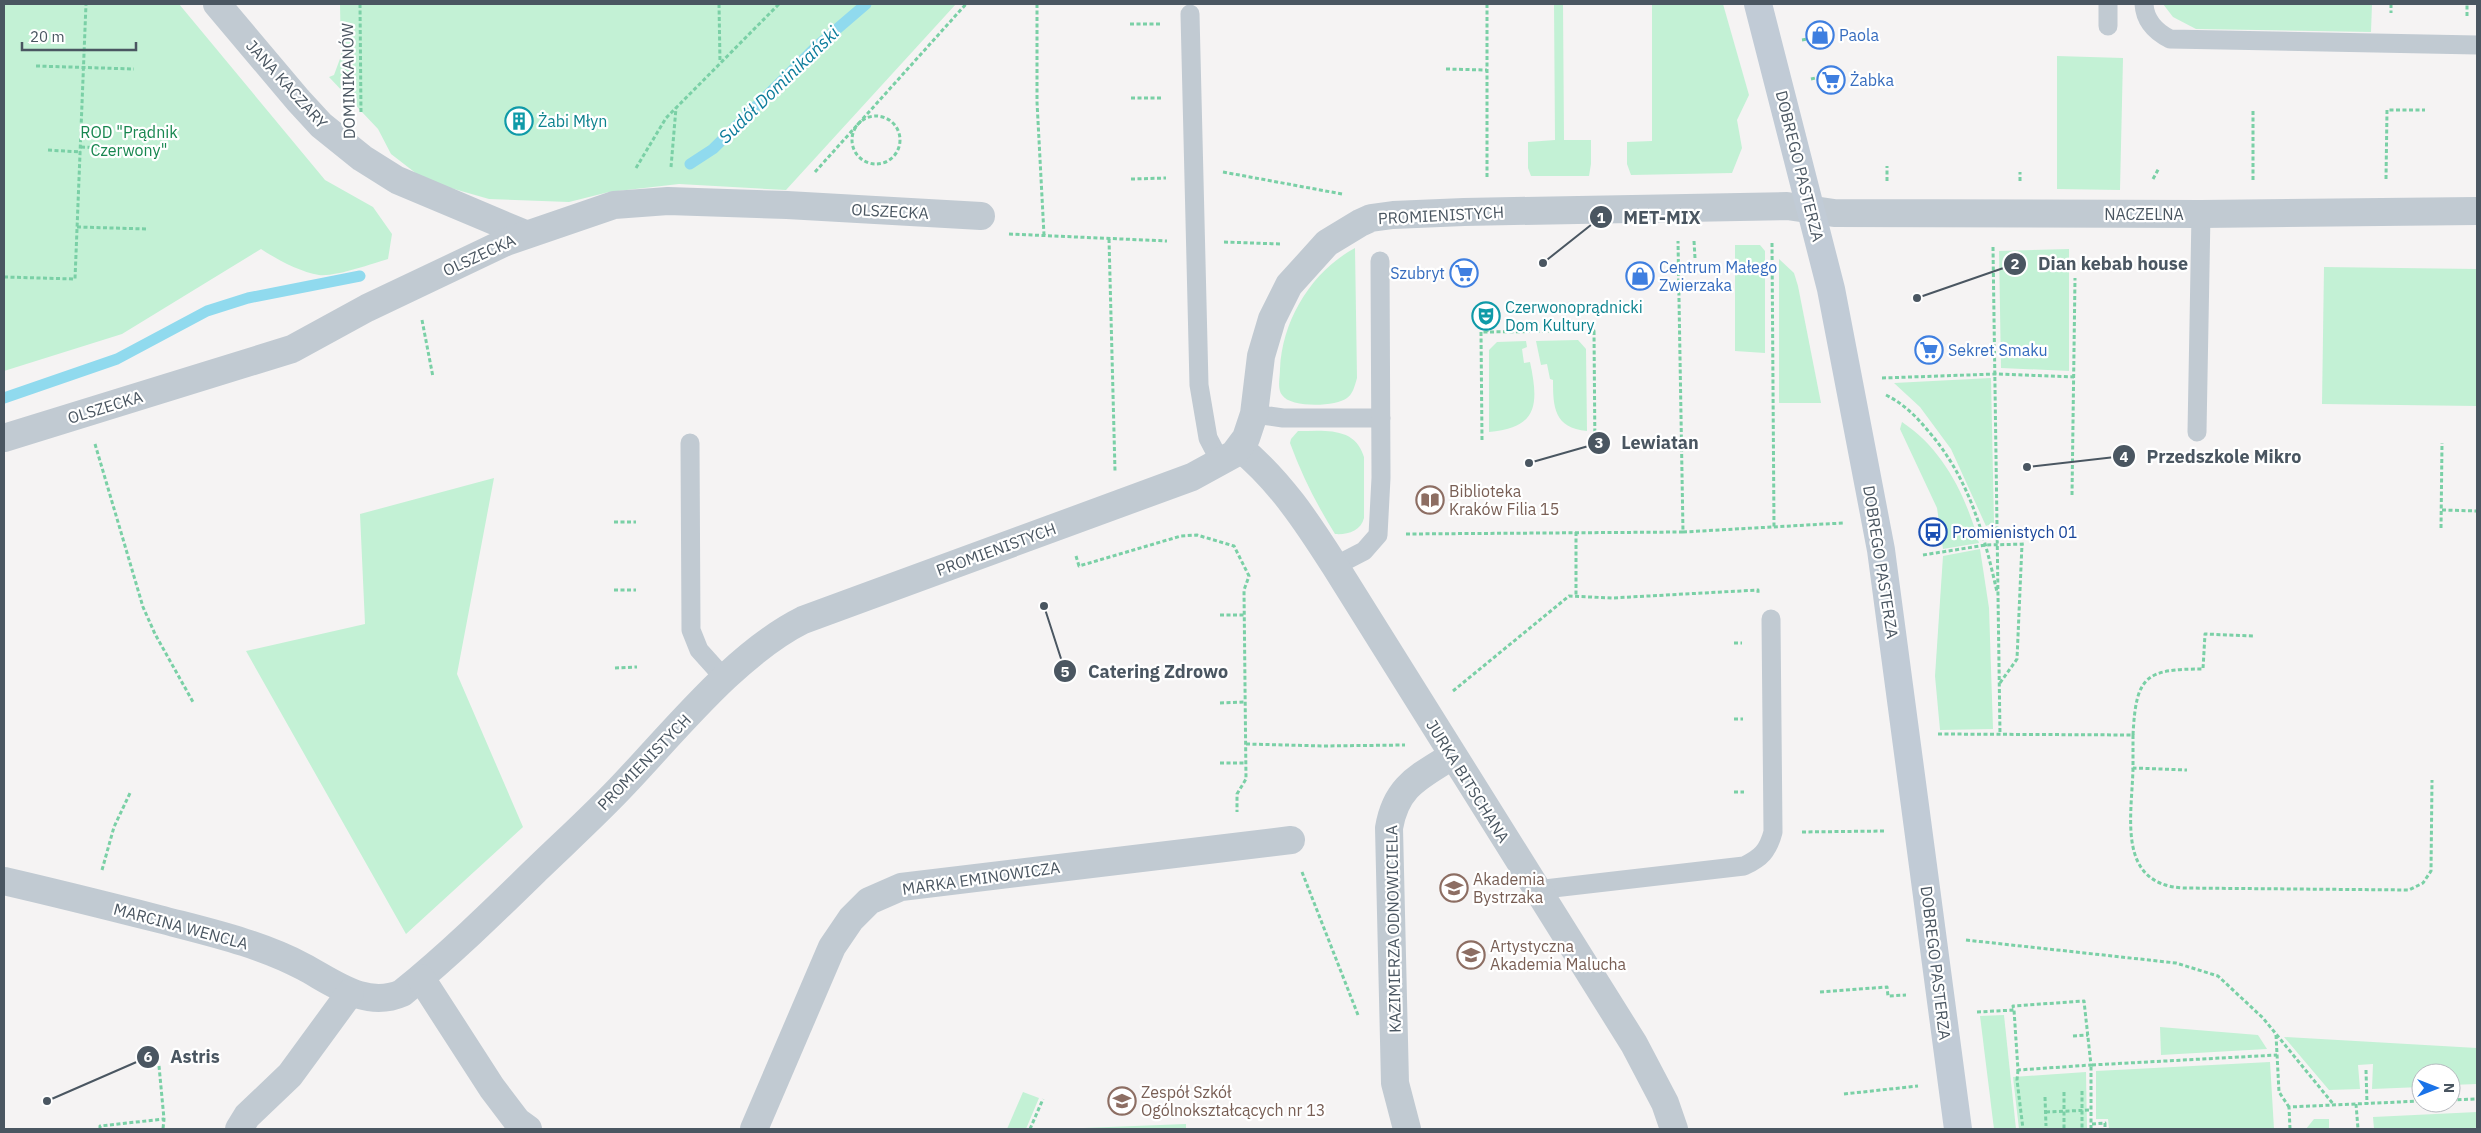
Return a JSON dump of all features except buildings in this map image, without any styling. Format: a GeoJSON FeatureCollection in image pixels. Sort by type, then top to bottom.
{"type":"FeatureCollection","features":[{"type":"Feature","properties":{"kind":"street","name":"JANA KACZARY"},"geometry":{"type":"LineString","coordinates":[[217,4],[303,106],[321,125],[362,158],[396,180],[525,234]]}},
{"type":"Feature","properties":{"kind":"street","name":"DOBREGO PASTERZA"},"geometry":{"type":"LineString","coordinates":[[1758,4],[1812,210],[1833,299],[1881,550],[1958,1129]]}},
{"type":"Feature","properties":{"kind":"street","name":"OLSZECKA"},"geometry":{"type":"LineString","coordinates":[[4,438],[292,349],[367,308],[525,234],[614,205],[668,201],[787,204],[981,216]]}},
{"type":"Feature","properties":{"kind":"street","name":"PROMIENISTYCH"},"geometry":{"type":"LineString","coordinates":[[350,993],[379,998],[392,998],[402,993],[421,978],[620,788],[725,678],[768,640],[803,620],[1192,477],[1230,456],[1246,438],[1254,414],[1261,356],[1272,319],[1289,284],[1327,243],[1350,228],[1371,218],[1464,212],[1787,206],[1812,210]]}},
{"type":"Feature","properties":{"kind":"street","name":"NACZELNA"},"geometry":{"type":"LineString","coordinates":[[1812,210],[1834,213],[2201,214],[2477,212]]}},
{"type":"Feature","properties":{"kind":"street","name":"JURKA BITSCHANA"},"geometry":{"type":"LineString","coordinates":[[1230,456],[1258,463],[1284,490],[1335,566],[1452,756],[1634,1044],[1665,1103],[1674,1129]]}},
{"type":"Feature","properties":{"kind":"street","name":"KAZIMIERZA ODNOWICIELA"},"geometry":{"type":"LineString","coordinates":[[1407,1129],[1395,1083],[1389,828],[1392,809],[1404,792],[1418,778],[1452,756]]}},
{"type":"Feature","properties":{"kind":"street","name":"MARKA EMINOWICZA"},"geometry":{"type":"LineString","coordinates":[[754,1129],[832,947],[851,919],[869,901],[901,887],[1291,840]]}},
{"type":"Feature","properties":{"kind":"street","name":"MARCINA WENCLA"},"geometry":{"type":"LineString","coordinates":[[4,881],[226,936],[304,967],[350,993]]}},
{"type":"Feature","properties":{"kind":"street"},"geometry":{"type":"LineString","coordinates":[[421,978],[492,1088],[517,1121],[528,1129]]}},
{"type":"Feature","properties":{"kind":"street"},"geometry":{"type":"LineString","coordinates":[[239,1129],[247,1116],[290,1075],[350,993]]}},
{"type":"Feature","properties":{"kind":"lane"},"geometry":{"type":"LineString","coordinates":[[2108,4],[2108,26]]}},
{"type":"Feature","properties":{"kind":"lane"},"geometry":{"type":"LineString","coordinates":[[2144,4],[2150,22],[2158,33],[2170,39],[2477,45]]}},
{"type":"Feature","properties":{"kind":"lane"},"geometry":{"type":"LineString","coordinates":[[1190,14],[1199,385],[1202,414],[1208,438],[1230,456]]}},
{"type":"Feature","properties":{"kind":"lane"},"geometry":{"type":"LineString","coordinates":[[2197,432],[2201,214]]}},
{"type":"Feature","properties":{"kind":"lane"},"geometry":{"type":"LineString","coordinates":[[1335,566],[1364,551],[1378,535],[1381,418],[1380,261]]}},
{"type":"Feature","properties":{"kind":"lane"},"geometry":{"type":"LineString","coordinates":[[1254,414],[1283,418],[1381,418]]}},
{"type":"Feature","properties":{"kind":"lane"},"geometry":{"type":"LineString","coordinates":[[690,443],[691,630],[699,650],[725,678]]}},
{"type":"Feature","properties":{"kind":"lane"},"geometry":{"type":"LineString","coordinates":[[1536,890],[1744,866],[1758,859],[1769,848],[1773,832],[1771,618]]}},
{"type":"Feature","properties":{"kind":"path"},"geometry":{"type":"LineString","coordinates":[[4,277],[76,279],[86,4]]}},
{"type":"Feature","properties":{"kind":"path","name":"DOMINIKANÓW"},"geometry":{"type":"LineString","coordinates":[[360,4],[362,158]]}},
{"type":"Feature","properties":{"kind":"path"},"geometry":{"type":"LineString","coordinates":[[719,4],[720,62]]}},
{"type":"Feature","properties":{"kind":"path"},"geometry":{"type":"LineString","coordinates":[[614,205],[666,118],[779,4]]}},
{"type":"Feature","properties":{"kind":"path"},"geometry":{"type":"LineString","coordinates":[[787,204],[966,4]]}},
{"type":"Feature","properties":{"kind":"path"},"geometry":{"type":"LineString","coordinates":[[1005,234],[1044,235],[1038,102],[1037,4]]}},
{"type":"Feature","properties":{"kind":"path"},"geometry":{"type":"LineString","coordinates":[[1487,4],[1487,184]]}},
{"type":"Feature","properties":{"kind":"path"},"geometry":{"type":"LineString","coordinates":[[1130,24],[1166,24]]}},
{"type":"Feature","properties":{"kind":"path"},"geometry":{"type":"LineString","coordinates":[[36,66],[134,69]]}},
{"type":"Feature","properties":{"kind":"path"},"geometry":{"type":"LineString","coordinates":[[1446,69],[1487,70]]}},
{"type":"Feature","properties":{"kind":"path"},"geometry":{"type":"LineString","coordinates":[[1131,98],[1167,98]]}},
{"type":"Feature","properties":{"kind":"path"},"geometry":{"type":"LineString","coordinates":[[668,201],[676,108]]}},
{"type":"Feature","properties":{"kind":"path"},"geometry":{"type":"LineString","coordinates":[[2253,109],[2253,181]]}},
{"type":"Feature","properties":{"kind":"path"},"geometry":{"type":"LineString","coordinates":[[2386,181],[2387,110],[2425,110]]}},
{"type":"Feature","properties":{"kind":"path"},"geometry":{"type":"LineString","coordinates":[[874,116],[890,120],[897,126],[900,144],[897,154],[890,161],[870,164],[861,159],[855,152],[852,142],[859,123],[874,116]]}},
{"type":"Feature","properties":{"kind":"path"},"geometry":{"type":"LineString","coordinates":[[80,147],[154,150]]}},
{"type":"Feature","properties":{"kind":"path"},"geometry":{"type":"LineString","coordinates":[[48,150],[80,152]]}},
{"type":"Feature","properties":{"kind":"path"},"geometry":{"type":"LineString","coordinates":[[1194,166],[1343,194]]}},
{"type":"Feature","properties":{"kind":"path"},"geometry":{"type":"LineString","coordinates":[[1131,179],[1169,178]]}},
{"type":"Feature","properties":{"kind":"path"},"geometry":{"type":"LineString","coordinates":[[77,227],[146,229]]}},
{"type":"Feature","properties":{"kind":"path"},"geometry":{"type":"LineString","coordinates":[[1678,238],[1683,532]]}},
{"type":"Feature","properties":{"kind":"path"},"geometry":{"type":"LineString","coordinates":[[1694,238],[1695,258]]}},
{"type":"Feature","properties":{"kind":"path"},"geometry":{"type":"LineString","coordinates":[[1109,239],[1115,480]]}},
{"type":"Feature","properties":{"kind":"path"},"geometry":{"type":"LineString","coordinates":[[1772,243],[1774,528]]}},
{"type":"Feature","properties":{"kind":"path"},"geometry":{"type":"LineString","coordinates":[[1993,244],[2000,734]]}},
{"type":"Feature","properties":{"kind":"path"},"geometry":{"type":"LineString","coordinates":[[2072,495],[2075,278]]}},
{"type":"Feature","properties":{"kind":"path"},"geometry":{"type":"LineString","coordinates":[[421,317],[433,377]]}},
{"type":"Feature","properties":{"kind":"path"},"geometry":{"type":"LineString","coordinates":[[1487,324],[1487,332]]}},
{"type":"Feature","properties":{"kind":"path"},"geometry":{"type":"LineString","coordinates":[[1482,440],[1481,332],[1594,332],[1595,454]]}},
{"type":"Feature","properties":{"kind":"path"},"geometry":{"type":"LineString","coordinates":[[1874,378],[1996,374],[2074,377]]}},
{"type":"Feature","properties":{"kind":"path"},"geometry":{"type":"LineString","coordinates":[[1883,394],[1895,400],[1916,416],[1951,460],[1974,507],[1986,545],[1998,600]]}},
{"type":"Feature","properties":{"kind":"path"},"geometry":{"type":"LineString","coordinates":[[94,442],[143,608],[155,634],[193,702]]}},
{"type":"Feature","properties":{"kind":"path"},"geometry":{"type":"LineString","coordinates":[[2441,528],[2442,443]]}},
{"type":"Feature","properties":{"kind":"path"},"geometry":{"type":"LineString","coordinates":[[2442,510],[2477,511]]}},
{"type":"Feature","properties":{"kind":"path"},"geometry":{"type":"LineString","coordinates":[[614,522],[636,522]]}},
{"type":"Feature","properties":{"kind":"path"},"geometry":{"type":"LineString","coordinates":[[1378,535],[1576,532],[1596,530],[1683,532],[1845,523]]}},
{"type":"Feature","properties":{"kind":"path"},"geometry":{"type":"LineString","coordinates":[[1576,532],[1576,597]]}},
{"type":"Feature","properties":{"kind":"path"},"geometry":{"type":"LineString","coordinates":[[1074,553],[1079,566],[1181,536],[1197,535],[1234,546],[1249,576],[1244,590],[1246,779],[1237,794],[1238,846]]}},
{"type":"Feature","properties":{"kind":"path"},"geometry":{"type":"LineString","coordinates":[[1923,555],[1986,545],[2024,544],[2017,659],[1999,683]]}},
{"type":"Feature","properties":{"kind":"path"},"geometry":{"type":"LineString","coordinates":[[614,590],[636,590]]}},
{"type":"Feature","properties":{"kind":"path"},"geometry":{"type":"LineString","coordinates":[[1450,693],[1569,596],[1612,598],[1758,590],[1758,599]]}},
{"type":"Feature","properties":{"kind":"path"},"geometry":{"type":"LineString","coordinates":[[1220,615],[1244,615]]}},
{"type":"Feature","properties":{"kind":"path"},"geometry":{"type":"LineString","coordinates":[[2253,636],[2205,634],[2203,669],[2169,669],[2157,673],[2147,680],[2138,693],[2133,735],[2131,831],[2133,854],[2142,870],[2155,883],[2184,888],[2409,890],[2423,883],[2431,871],[2432,780]]}},
{"type":"Feature","properties":{"kind":"path"},"geometry":{"type":"LineString","coordinates":[[615,668],[637,668]]}},
{"type":"Feature","properties":{"kind":"path"},"geometry":{"type":"LineString","coordinates":[[1220,703],[1245,702]]}},
{"type":"Feature","properties":{"kind":"path"},"geometry":{"type":"LineString","coordinates":[[1933,734],[2133,735]]}},
{"type":"Feature","properties":{"kind":"path"},"geometry":{"type":"LineString","coordinates":[[1246,744],[1323,746],[1408,744]]}},
{"type":"Feature","properties":{"kind":"path"},"geometry":{"type":"LineString","coordinates":[[1220,763],[1246,763]]}},
{"type":"Feature","properties":{"kind":"path"},"geometry":{"type":"LineString","coordinates":[[2133,768],[2187,770]]}},
{"type":"Feature","properties":{"kind":"path"},"geometry":{"type":"LineString","coordinates":[[102,872],[114,827],[131,791]]}},
{"type":"Feature","properties":{"kind":"path"},"geometry":{"type":"LineString","coordinates":[[1793,832],[1887,831]]}},
{"type":"Feature","properties":{"kind":"path"},"geometry":{"type":"LineString","coordinates":[[1291,840],[1314,906],[1362,1024]]}},
{"type":"Feature","properties":{"kind":"path"},"geometry":{"type":"LineString","coordinates":[[1958,939],[2176,963],[2218,976],[2263,1018],[2334,1105]]}},
{"type":"Feature","properties":{"kind":"path"},"geometry":{"type":"LineString","coordinates":[[1820,992],[1887,987],[1888,996],[1891,996]]}},
{"type":"Feature","properties":{"kind":"path"},"geometry":{"type":"LineString","coordinates":[[2022,1129],[2013,1006],[2084,1002],[2092,1065],[2092,1129]]}},
{"type":"Feature","properties":{"kind":"path"},"geometry":{"type":"LineString","coordinates":[[1968,1012],[2014,1010]]}},
{"type":"Feature","properties":{"kind":"path"},"geometry":{"type":"LineString","coordinates":[[2276,1034],[2279,1092],[2289,1107],[2290,1129]]}},
{"type":"Feature","properties":{"kind":"path"},"geometry":{"type":"LineString","coordinates":[[2073,1036],[2088,1035]]}},
{"type":"Feature","properties":{"kind":"path"},"geometry":{"type":"LineString","coordinates":[[2018,1070],[2277,1054]]}},
{"type":"Feature","properties":{"kind":"path"},"geometry":{"type":"LineString","coordinates":[[159,1066],[164,1119],[163,1129]]}},
{"type":"Feature","properties":{"kind":"path"},"geometry":{"type":"LineString","coordinates":[[2366,1070],[2367,1104]]}},
{"type":"Feature","properties":{"kind":"path"},"geometry":{"type":"LineString","coordinates":[[1844,1094],[1919,1086]]}},
{"type":"Feature","properties":{"kind":"path"},"geometry":{"type":"LineString","coordinates":[[2082,1091],[2082,1129]]}},
{"type":"Feature","properties":{"kind":"path"},"geometry":{"type":"LineString","coordinates":[[2064,1092],[2064,1129]]}},
{"type":"Feature","properties":{"kind":"path"},"geometry":{"type":"LineString","coordinates":[[2045,1097],[2046,1126]]}},
{"type":"Feature","properties":{"kind":"path"},"geometry":{"type":"LineString","coordinates":[[1030,1129],[1042,1099]]}},
{"type":"Feature","properties":{"kind":"path"},"geometry":{"type":"LineString","coordinates":[[2461,1100],[2477,1099]]}},
{"type":"Feature","properties":{"kind":"path"},"geometry":{"type":"LineString","coordinates":[[2289,1107],[2411,1102]]}},
{"type":"Feature","properties":{"kind":"path"},"geometry":{"type":"LineString","coordinates":[[2356,1104],[2358,1129]]}},
{"type":"Feature","properties":{"kind":"path"},"geometry":{"type":"LineString","coordinates":[[2046,1112],[2092,1110]]}},
{"type":"Feature","properties":{"kind":"path"},"geometry":{"type":"LineString","coordinates":[[100,1129],[100,1126],[164,1119]]}},
{"type":"Feature","properties":{"kind":"path"},"geometry":{"type":"LineString","coordinates":[[2092,1124],[2105,1123],[2105,1129]]}},
{"type":"Feature","properties":{"kind":"green space","name":"ROD \"Prądnik Czerwony\""},"geometry":{"type":"Polygon","coordinates":[[[4,4],[179,4],[325,180],[373,207],[392,234],[388,259],[343,272],[319,275],[288,265],[261,249],[122,334],[4,371],[4,4]]]}},
{"type":"Feature","properties":{"kind":"green space"},"geometry":{"type":"Polygon","coordinates":[[[340,4],[956,4],[786,190],[679,184],[609,192],[569,202],[489,199],[426,181],[391,154],[378,129],[329,77],[334,75],[341,56],[340,4]]]}},
{"type":"Feature","properties":{"kind":"green space"},"geometry":{"type":"Polygon","coordinates":[[[1554,4],[1563,4],[1564,140],[1591,140],[1589,176],[1531,176],[1528,168],[1528,142],[1555,140],[1554,4]]]}},
{"type":"Feature","properties":{"kind":"green space"},"geometry":{"type":"Polygon","coordinates":[[[1652,4],[1723,4],[1749,95],[1737,120],[1742,148],[1732,173],[1631,175],[1627,164],[1627,142],[1652,141],[1652,4]]]}},
{"type":"Feature","properties":{"kind":"green space"},"geometry":{"type":"Polygon","coordinates":[[[2163,4],[2372,4],[2371,32],[2196,29],[2173,17],[2163,4]]]}},
{"type":"Feature","properties":{"kind":"green space"},"geometry":{"type":"Polygon","coordinates":[[[2057,56],[2123,58],[2120,190],[2057,189],[2057,56]]]}},
{"type":"Feature","properties":{"kind":"green space"},"geometry":{"type":"Polygon","coordinates":[[[1735,245],[1760,245],[1765,251],[1765,353],[1735,351],[1735,245]]]}},
{"type":"Feature","properties":{"kind":"green space"},"geometry":{"type":"Polygon","coordinates":[[[1355,248],[1357,378],[1354,389],[1347,398],[1333,403],[1313,405],[1294,402],[1282,395],[1279,383],[1282,351],[1293,315],[1313,283],[1325,270],[1355,248]]]}},
{"type":"Feature","properties":{"kind":"green space"},"geometry":{"type":"Polygon","coordinates":[[[2069,249],[2069,371],[2001,368],[1999,251],[2069,249]]]}},
{"type":"Feature","properties":{"kind":"green space"},"geometry":{"type":"Polygon","coordinates":[[[1779,259],[1794,273],[1798,286],[1821,403],[1779,403],[1779,259]]]}},
{"type":"Feature","properties":{"kind":"green space"},"geometry":{"type":"Polygon","coordinates":[[[2324,267],[2477,269],[2477,406],[2322,404],[2324,267]]]}},
{"type":"Feature","properties":{"kind":"green space"},"geometry":{"type":"Polygon","coordinates":[[[1578,340],[1586,349],[1587,431],[1568,426],[1558,414],[1555,407],[1553,380],[1550,379],[1547,364],[1541,365],[1536,341],[1578,340]]]}},
{"type":"Feature","properties":{"kind":"green space"},"geometry":{"type":"Polygon","coordinates":[[[1526,341],[1527,347],[1522,349],[1524,363],[1530,362],[1533,377],[1534,402],[1531,411],[1526,419],[1517,425],[1505,430],[1489,432],[1489,350],[1497,342],[1526,341]]]}},
{"type":"Feature","properties":{"kind":"green space"},"geometry":{"type":"Polygon","coordinates":[[[1991,378],[1994,523],[1986,526],[1951,449],[1920,407],[1894,383],[1991,378]]]}},
{"type":"Feature","properties":{"kind":"green space"},"geometry":{"type":"Polygon","coordinates":[[[1902,422],[1930,446],[1951,475],[1974,525],[1979,543],[1943,549],[1937,508],[1900,429],[1902,422]]]}},
{"type":"Feature","properties":{"kind":"green space"},"geometry":{"type":"Polygon","coordinates":[[[1298,431],[1337,432],[1354,440],[1360,447],[1364,457],[1364,518],[1357,529],[1344,534],[1335,534],[1316,501],[1290,443],[1298,431]]]}},
{"type":"Feature","properties":{"kind":"green space"},"geometry":{"type":"Polygon","coordinates":[[[494,478],[457,674],[523,827],[406,934],[246,651],[365,624],[360,514],[494,478]]]}},
{"type":"Feature","properties":{"kind":"green space"},"geometry":{"type":"Polygon","coordinates":[[[1980,549],[1989,608],[1993,729],[1940,730],[1935,676],[1943,556],[1980,549]]]}},
{"type":"Feature","properties":{"kind":"green space"},"geometry":{"type":"Polygon","coordinates":[[[2004,1015],[2016,1129],[1994,1129],[1980,1016],[2004,1015]]]}},
{"type":"Feature","properties":{"kind":"green space"},"geometry":{"type":"Polygon","coordinates":[[[2160,1027],[2258,1035],[2267,1049],[2161,1055],[2160,1027]]]}},
{"type":"Feature","properties":{"kind":"green space"},"geometry":{"type":"Polygon","coordinates":[[[2284,1037],[2477,1048],[2477,1084],[2461,1085],[2461,1063],[2411,1063],[2411,1087],[2372,1089],[2373,1064],[2358,1065],[2360,1089],[2329,1090],[2284,1037]]]}},
{"type":"Feature","properties":{"kind":"green space"},"geometry":{"type":"Polygon","coordinates":[[[2270,1062],[2274,1129],[2109,1129],[2108,1119],[2096,1119],[2096,1071],[2270,1062]]]}},
{"type":"Feature","properties":{"kind":"green space"},"geometry":{"type":"Polygon","coordinates":[[[2086,1072],[2087,1129],[2019,1129],[2013,1077],[2086,1072]]]}},
{"type":"Feature","properties":{"kind":"green space"},"geometry":{"type":"Polygon","coordinates":[[[1023,1092],[1039,1098],[1026,1129],[1007,1129],[1023,1092]]]}},
{"type":"Feature","properties":{"kind":"green space"},"geometry":{"type":"Polygon","coordinates":[[[2477,1112],[2477,1127],[2473,1129],[2374,1129],[2373,1117],[2477,1112]]]}},
{"type":"Feature","properties":{"kind":"green space"},"geometry":{"type":"Polygon","coordinates":[[[2314,1119],[2329,1119],[2329,1129],[2306,1129],[2314,1119]]]}},
{"type":"Feature","properties":{"kind":"green space"},"geometry":{"type":"Polygon","coordinates":[[[1186,1124],[1186,1129],[1083,1128],[1186,1124]]]}},
{"type":"Feature","properties":{"kind":"waterway","name":"Sudół Dominikański"},"geometry":{"type":"LineString","coordinates":[[690,164],[713,149],[816,47],[866,4]]}},
{"type":"Feature","properties":{"kind":"waterway","name":"Sudół Dominikański"},"geometry":{"type":"LineString","coordinates":[[4,398],[117,359],[207,311],[248,298],[360,276]]}},
{"type":"Feature","properties":{"kind":"place","name":"Paola"},"geometry":{"type":"Point","coordinates":[1820,35]}},
{"type":"Feature","properties":{"kind":"place","name":"Żabka"},"geometry":{"type":"Point","coordinates":[1831,80]}},
{"type":"Feature","properties":{"kind":"place","name":"Żabi Młyn"},"geometry":{"type":"Point","coordinates":[519,121]}},
{"type":"Feature","properties":{"kind":"place","name":"MET-MIX"},"geometry":{"type":"Point","coordinates":[1543,263]}},
{"type":"Feature","properties":{"kind":"place","name":"Szubryt"},"geometry":{"type":"Point","coordinates":[1464,273]}},
{"type":"Feature","properties":{"kind":"place","name":"Centrum Małego Zwierzaka"},"geometry":{"type":"Point","coordinates":[1640,276]}},
{"type":"Feature","properties":{"kind":"place","name":"Dian kebab house"},"geometry":{"type":"Point","coordinates":[1917,298]}},
{"type":"Feature","properties":{"kind":"place","name":"Czerwonoprądnicki Dom Kultury"},"geometry":{"type":"Point","coordinates":[1486,316]}},
{"type":"Feature","properties":{"kind":"place","name":"Sekret Smaku"},"geometry":{"type":"Point","coordinates":[1929,350]}},
{"type":"Feature","properties":{"kind":"place","name":"Lewiatan"},"geometry":{"type":"Point","coordinates":[1529,463]}},
{"type":"Feature","properties":{"kind":"place","name":"Przedszkole Mikro"},"geometry":{"type":"Point","coordinates":[2027,467]}},
{"type":"Feature","properties":{"kind":"place","name":"Biblioteka Kraków Filia 15"},"geometry":{"type":"Point","coordinates":[1430,500]}},
{"type":"Feature","properties":{"kind":"place","name":"Promienistych 01"},"geometry":{"type":"Point","coordinates":[1933,532]}},
{"type":"Feature","properties":{"kind":"place","name":"Catering Zdrowo"},"geometry":{"type":"Point","coordinates":[1044,606]}},
{"type":"Feature","properties":{"kind":"place","name":"Akademia Bystrzaka"},"geometry":{"type":"Point","coordinates":[1454,888]}},
{"type":"Feature","properties":{"kind":"place","name":"Artystyczna Akademia Malucha"},"geometry":{"type":"Point","coordinates":[1471,955]}},
{"type":"Feature","properties":{"kind":"place","name":"Astris"},"geometry":{"type":"Point","coordinates":[47,1101]}},
{"type":"Feature","properties":{"kind":"place","name":"Zespół Szkół Ogólnokształcących nr 13"},"geometry":{"type":"Point","coordinates":[1122,1101]}}]}
